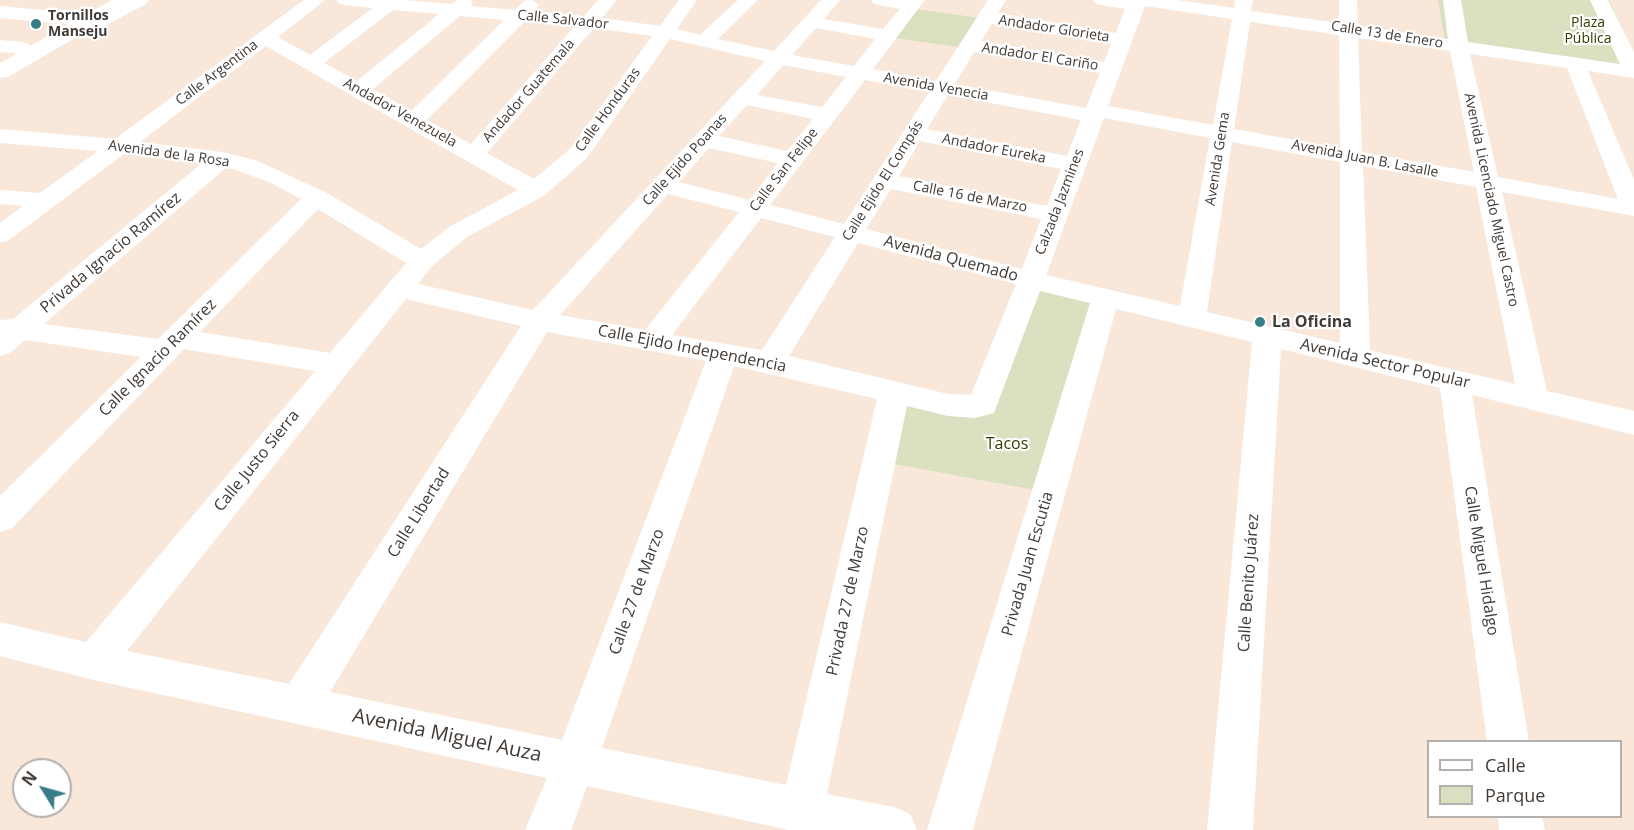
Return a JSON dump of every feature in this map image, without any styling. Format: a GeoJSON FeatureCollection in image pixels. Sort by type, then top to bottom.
{"type":"FeatureCollection","features":[{"type":"Feature","properties":{"kind":"main road"},"geometry":{"type":"LineString","coordinates":[[0,61],[106,0]]}},
{"type":"Feature","properties":{"kind":"main road"},"geometry":{"type":"LineString","coordinates":[[0,72],[126,0]]}},
{"type":"Feature","properties":{"kind":"street"},"geometry":{"type":"LineString","coordinates":[[63,37],[140,0]]}},
{"type":"Feature","properties":{"kind":"street","name":"Calle Argentina"},"geometry":{"type":"LineString","coordinates":[[0,235],[316,0]]}},
{"type":"Feature","properties":{"kind":"street","name":"Calle Salvador"},"geometry":{"type":"LineString","coordinates":[[345,0],[461,5],[519,15],[589,22],[663,32],[778,58]]}},
{"type":"Feature","properties":{"kind":"street"},"geometry":{"type":"LineString","coordinates":[[414,120],[535,0]]}},
{"type":"Feature","properties":{"kind":"street","name":"Andador Guatemala"},"geometry":{"type":"LineString","coordinates":[[474,154],[608,0]]}},
{"type":"Feature","properties":{"kind":"street","name":"Calle Honduras"},"geometry":{"type":"LineString","coordinates":[[422,261],[458,232],[536,190],[579,153],[688,0]]}},
{"type":"Feature","properties":{"kind":"street"},"geometry":{"type":"LineString","coordinates":[[705,40],[748,0]]}},
{"type":"Feature","properties":{"kind":"street","name":"Calle Ejido Poanas"},"geometry":{"type":"LineString","coordinates":[[539,321],[831,0]]}},
{"type":"Feature","properties":{"kind":"street"},"geometry":{"type":"LineString","coordinates":[[880,0],[914,3]]}},
{"type":"Feature","properties":{"kind":"street","name":"Calle 13 de Enero"},"geometry":{"type":"LineString","coordinates":[[1102,0],[1243,7],[1348,29],[1634,72]]}},
{"type":"Feature","properties":{"kind":"street"},"geometry":{"type":"LineString","coordinates":[[1348,0],[1355,357]]}},
{"type":"Feature","properties":{"kind":"street","name":"Avenida Licenciado Miguel Castro"},"geometry":{"type":"LineString","coordinates":[[1452,0],[1459,47],[1533,399]]}},
{"type":"Feature","properties":{"kind":"street"},"geometry":{"type":"LineString","coordinates":[[1599,0],[1634,72]]}},
{"type":"Feature","properties":{"kind":"street"},"geometry":{"type":"LineString","coordinates":[[311,63],[393,2]]}},
{"type":"Feature","properties":{"kind":"street","name":"Calzada Jazmines"},"geometry":{"type":"LineString","coordinates":[[983,405],[1138,2]]}},
{"type":"Feature","properties":{"kind":"street","name":"Calle San Felipe"},"geometry":{"type":"LineString","coordinates":[[652,340],[914,3]]}},
{"type":"Feature","properties":{"kind":"street"},"geometry":{"type":"LineString","coordinates":[[358,91],[461,5]]}},
{"type":"Feature","properties":{"kind":"street","name":"Avenida Gema"},"geometry":{"type":"LineString","coordinates":[[1192,318],[1243,7]]}},
{"type":"Feature","properties":{"kind":"street","name":"Andador Glorieta"},"geometry":{"type":"LineString","coordinates":[[991,9],[1122,40]]}},
{"type":"Feature","properties":{"kind":"street","name":"Calle Ejido El Compás"},"geometry":{"type":"LineString","coordinates":[[770,362],[991,9]]}},
{"type":"Feature","properties":{"kind":"street"},"geometry":{"type":"LineString","coordinates":[[0,12],[73,19]]}},
{"type":"Feature","properties":{"kind":"street"},"geometry":{"type":"LineString","coordinates":[[812,21],[888,36]]}},
{"type":"Feature","properties":{"kind":"street","name":"Andador Venezuela"},"geometry":{"type":"LineString","coordinates":[[264,37],[536,190]]}},
{"type":"Feature","properties":{"kind":"street","name":"Andador El Cariño"},"geometry":{"type":"LineString","coordinates":[[968,45],[1111,69]]}},
{"type":"Feature","properties":{"kind":"street"},"geometry":{"type":"LineString","coordinates":[[0,46],[22,48]]}},
{"type":"Feature","properties":{"kind":"street","name":"Avenida Venecia"},"geometry":{"type":"LineString","coordinates":[[778,58],[859,74],[1094,113]]}},
{"type":"Feature","properties":{"kind":"street"},"geometry":{"type":"LineString","coordinates":[[1575,64],[1634,209]]}},
{"type":"Feature","properties":{"kind":"street"},"geometry":{"type":"LineString","coordinates":[[742,98],[827,115]]}},
{"type":"Feature","properties":{"kind":"street","name":"Avenida Juan B. Lasalle"},"geometry":{"type":"LineString","coordinates":[[1094,113],[1222,132],[1634,209]]}},
{"type":"Feature","properties":{"kind":"street","name":"Andador Eureka"},"geometry":{"type":"LineString","coordinates":[[914,133],[1075,165]]}},
{"type":"Feature","properties":{"kind":"street","name":"Avenida de la Rosa"},"geometry":{"type":"LineString","coordinates":[[0,136],[118,146],[222,159],[277,177],[316,197],[422,261]]}},
{"type":"Feature","properties":{"kind":"street"},"geometry":{"type":"LineString","coordinates":[[704,140],[793,159]]}},
{"type":"Feature","properties":{"kind":"street","name":"Privada Ignacio Ramírez"},"geometry":{"type":"LineString","coordinates":[[6,334],[222,159]]}},
{"type":"Feature","properties":{"kind":"street","name":"Calle 16 de Marzo"},"geometry":{"type":"LineString","coordinates":[[884,180],[1056,215]]}},
{"type":"Feature","properties":{"kind":"street","name":"Avenida Quemado"},"geometry":{"type":"LineString","coordinates":[[663,185],[1031,280]]}},
{"type":"Feature","properties":{"kind":"street"},"geometry":{"type":"LineString","coordinates":[[0,196],[44,201]]}},
{"type":"Feature","properties":{"kind":"street","name":"Calle Ignacio Ramírez"},"geometry":{"type":"LineString","coordinates":[[0,518],[316,197]]}},
{"type":"Feature","properties":{"kind":"street","name":"Calle Justo Sierra"},"geometry":{"type":"LineString","coordinates":[[94,662],[335,364],[422,261]]}},
{"type":"Feature","properties":{"kind":"street","name":"Avenida Sector Popular"},"geometry":{"type":"LineString","coordinates":[[1031,280],[1634,423]]}},
{"type":"Feature","properties":{"kind":"street","name":"Calle Ejido Independencia"},"geometry":{"type":"LineString","coordinates":[[400,289],[539,321],[770,362],[948,405],[975,407],[983,405]]}},
{"type":"Feature","properties":{"kind":"street","name":"Privada Juan Escutia"},"geometry":{"type":"LineString","coordinates":[[950,830],[1106,297]]}},
{"type":"Feature","properties":{"kind":"street","name":"Calle Libertad"},"geometry":{"type":"LineString","coordinates":[[299,705],[539,321]]}},
{"type":"Feature","properties":{"kind":"street"},"geometry":{"type":"LineString","coordinates":[[6,334],[171,344],[335,364]]}},
{"type":"Feature","properties":{"kind":"street","name":"Calle Benito Juárez"},"geometry":{"type":"LineString","coordinates":[[1230,830],[1267,336]]}},
{"type":"Feature","properties":{"kind":"street","name":"Calle 27 de Marzo"},"geometry":{"type":"LineString","coordinates":[[548,830],[575,763],[724,353]]}},
{"type":"Feature","properties":{"kind":"street","name":"Calle Miguel Hidalgo"},"geometry":{"type":"LineString","coordinates":[[1454,380],[1508,740]]}},
{"type":"Feature","properties":{"kind":"street","name":"Privada 27 de Marzo"},"geometry":{"type":"LineString","coordinates":[[802,810],[894,392]]}},
{"type":"Feature","properties":{"kind":"street","name":"Avenida Miguel Auza"},"geometry":{"type":"LineString","coordinates":[[0,639],[94,662],[894,830]]}},
{"type":"Feature","properties":{"kind":"green space","name":"Plaza Pública"},"geometry":{"type":"Polygon","coordinates":[[[1438,0],[1609,0],[1634,53],[1634,67],[1445,41],[1438,0]]]}},
{"type":"Feature","properties":{"kind":"green space"},"geometry":{"type":"Polygon","coordinates":[[[916,9],[980,18],[964,48],[896,38],[916,9]]]}},
{"type":"Feature","properties":{"kind":"green space","name":"Tacos"},"geometry":{"type":"Polygon","coordinates":[[[1037,284],[1098,300],[1035,490],[883,462],[897,394],[974,409],[1037,284]]]}},
{"type":"Feature","properties":{"kind":"place","name":"Tornillos Manseju"},"geometry":{"type":"Point","coordinates":[36,24]}},
{"type":"Feature","properties":{"kind":"place","name":"La Oficina"},"geometry":{"type":"Point","coordinates":[1260,322]}}]}
